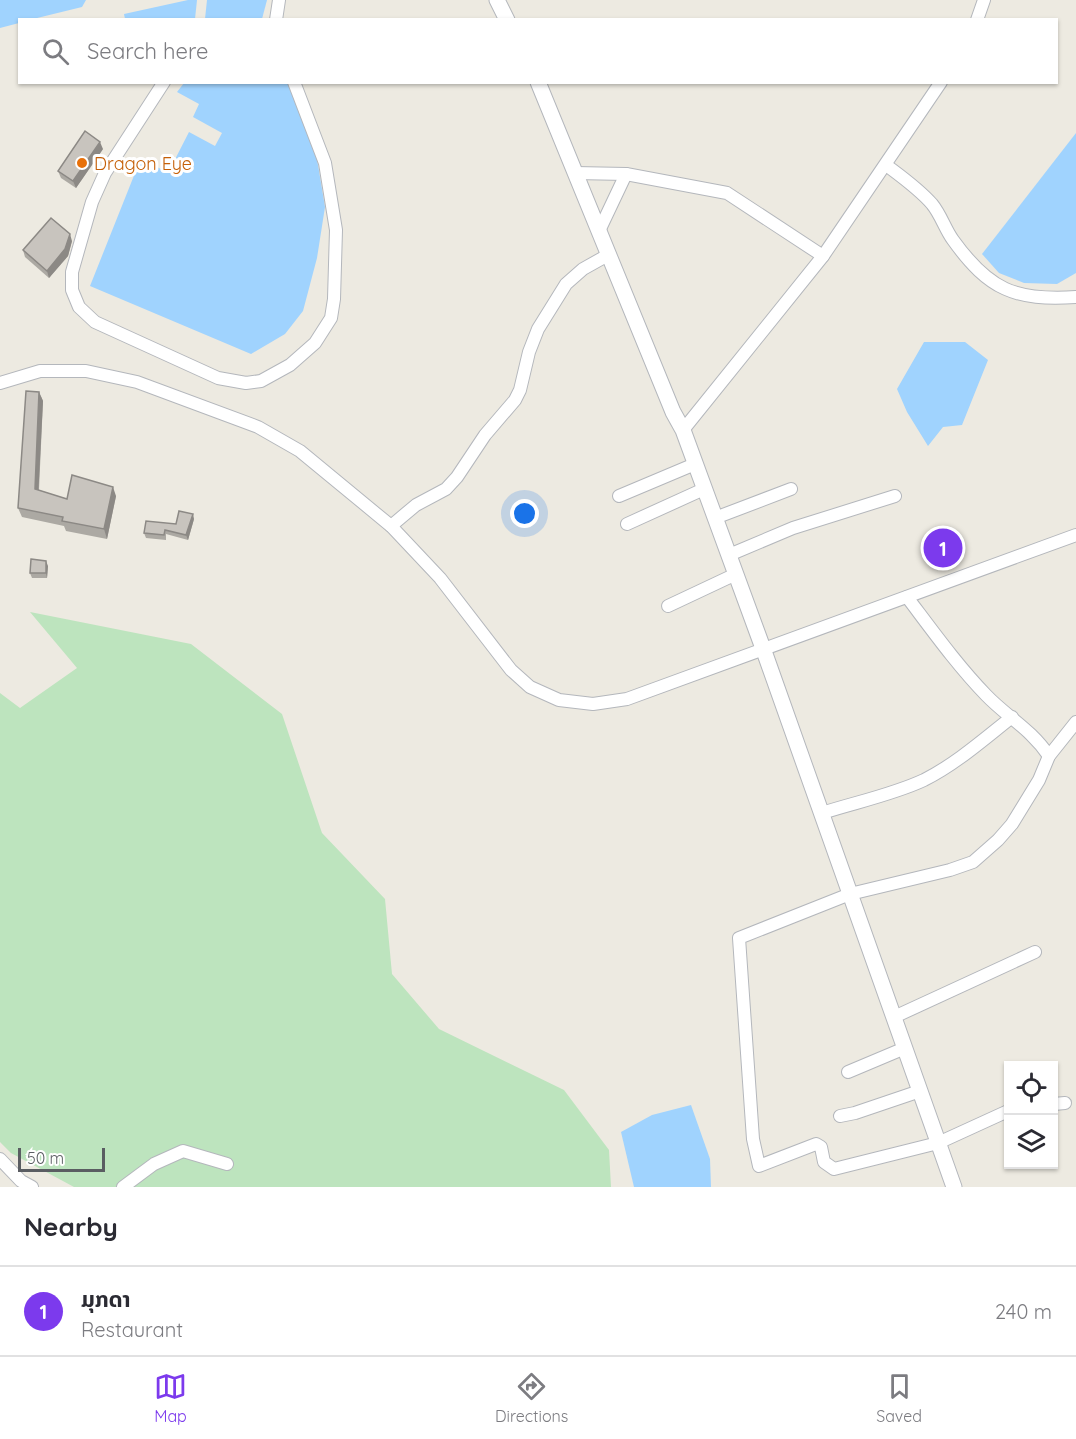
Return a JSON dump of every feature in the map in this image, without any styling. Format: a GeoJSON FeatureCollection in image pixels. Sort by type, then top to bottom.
{"type":"FeatureCollection","features":[{"type":"Feature","properties":{"kind":"street"},"geometry":{"type":"LineString","coordinates":[[276,18],[279,0]]}},
{"type":"Feature","properties":{"kind":"street"},"geometry":{"type":"LineString","coordinates":[[497,0],[506,18]]}},
{"type":"Feature","properties":{"kind":"street"},"geometry":{"type":"LineString","coordinates":[[978,18],[984,0]]}},
{"type":"Feature","properties":{"kind":"street"},"geometry":{"type":"LineString","coordinates":[[163,84],[105,173],[92,202],[72,273],[72,290],[79,307],[95,322],[218,378],[246,383],[261,381],[290,365],[315,343],[331,318],[334,299],[336,230],[325,163],[295,84]]}},
{"type":"Feature","properties":{"kind":"street"},"geometry":{"type":"LineString","coordinates":[[539,84],[673,412],[683,430],[954,1187]]}},
{"type":"Feature","properties":{"kind":"street"},"geometry":{"type":"LineString","coordinates":[[683,430],[823,256],[940,84]]}},
{"type":"Feature","properties":{"kind":"street"},"geometry":{"type":"LineString","coordinates":[[886,165],[919,190],[933,206],[972,265],[997,285],[1024,296],[1076,297]]}},
{"type":"Feature","properties":{"kind":"street"},"geometry":{"type":"LineString","coordinates":[[575,173],[626,174],[727,193],[823,256]]}},
{"type":"Feature","properties":{"kind":"street"},"geometry":{"type":"LineString","coordinates":[[599,231],[626,174]]}},
{"type":"Feature","properties":{"kind":"street"},"geometry":{"type":"LineString","coordinates":[[391,526],[416,505],[446,489],[457,477],[485,435],[515,400],[538,329],[566,284],[583,269],[608,255]]}},
{"type":"Feature","properties":{"kind":"street"},"geometry":{"type":"LineString","coordinates":[[0,383],[40,370],[86,371],[137,382],[258,427],[300,451],[391,526],[440,578],[511,670],[530,687],[559,700],[593,704],[627,699],[764,651],[1076,535]]}},
{"type":"Feature","properties":{"kind":"street"},"geometry":{"type":"LineString","coordinates":[[619,496],[695,464]]}},
{"type":"Feature","properties":{"kind":"street"},"geometry":{"type":"LineString","coordinates":[[627,524],[704,489]]}},
{"type":"Feature","properties":{"kind":"street"},"geometry":{"type":"LineString","coordinates":[[715,518],[791,489]]}},
{"type":"Feature","properties":{"kind":"street"},"geometry":{"type":"LineString","coordinates":[[729,555],[792,528],[896,496]]}},
{"type":"Feature","properties":{"kind":"street"},"geometry":{"type":"LineString","coordinates":[[668,606],[736,574]]}},
{"type":"Feature","properties":{"kind":"street"},"geometry":{"type":"LineString","coordinates":[[907,597],[981,689],[1037,739],[1049,756]]}},
{"type":"Feature","properties":{"kind":"street"},"geometry":{"type":"LineString","coordinates":[[822,813],[871,799],[924,779],[970,750],[1012,717]]}},
{"type":"Feature","properties":{"kind":"street"},"geometry":{"type":"LineString","coordinates":[[1004,1113],[938,1143],[834,1169],[824,1162],[821,1147],[816,1144],[759,1166],[753,1140],[739,938],[850,894],[950,870],[973,862],[1012,824],[1039,780],[1049,756],[1076,722]]}},
{"type":"Feature","properties":{"kind":"street"},"geometry":{"type":"LineString","coordinates":[[894,1017],[1035,952]]}},
{"type":"Feature","properties":{"kind":"street"},"geometry":{"type":"LineString","coordinates":[[848,1071],[905,1047]]}},
{"type":"Feature","properties":{"kind":"street"},"geometry":{"type":"LineString","coordinates":[[840,1116],[920,1091]]}},
{"type":"Feature","properties":{"kind":"street"},"geometry":{"type":"LineString","coordinates":[[123,1187],[154,1164],[183,1150],[227,1164]]}},
{"type":"Feature","properties":{"kind":"street"},"geometry":{"type":"LineString","coordinates":[[0,1160],[32,1187]]}},
{"type":"Feature","properties":{"kind":"green space"},"geometry":{"type":"Polygon","coordinates":[[[30,612],[191,644],[282,714],[322,833],[385,899],[392,974],[439,1029],[564,1090],[609,1150],[611,1187],[74,1187],[11,1153],[0,1142],[0,693],[20,708],[77,668],[30,612]]]}},
{"type":"Feature","properties":{"kind":"water"},"geometry":{"type":"Polygon","coordinates":[[[0,0],[86,0],[82,7],[37,18],[18,18],[18,23],[0,28],[0,0]]]}},
{"type":"Feature","properties":{"kind":"water"},"geometry":{"type":"Polygon","coordinates":[[[197,0],[195,18],[125,18],[124,14],[197,0]]]}},
{"type":"Feature","properties":{"kind":"water"},"geometry":{"type":"Polygon","coordinates":[[[207,0],[267,0],[262,18],[205,18],[207,0]]]}},
{"type":"Feature","properties":{"kind":"water"},"geometry":{"type":"Polygon","coordinates":[[[183,84],[289,84],[315,147],[325,207],[317,258],[303,311],[285,334],[251,354],[90,286],[141,158],[168,173],[189,132],[215,146],[222,133],[193,117],[199,104],[177,92],[183,84]]]}},
{"type":"Feature","properties":{"kind":"water"},"geometry":{"type":"Polygon","coordinates":[[[1076,133],[1076,273],[1057,284],[1024,283],[999,273],[982,254],[1076,133]]]}},
{"type":"Feature","properties":{"kind":"water"},"geometry":{"type":"Polygon","coordinates":[[[924,342],[965,342],[988,360],[962,425],[943,427],[928,446],[907,412],[897,389],[924,342]]]}},
{"type":"Feature","properties":{"kind":"water"},"geometry":{"type":"Polygon","coordinates":[[[691,1105],[710,1159],[711,1187],[634,1187],[621,1132],[652,1115],[691,1105]]]}},
{"type":"Feature","properties":{"kind":"building"},"geometry":{"type":"Polygon","coordinates":[[[85,131],[100,142],[73,181],[58,171],[85,131]]]}},
{"type":"Feature","properties":{"kind":"building"},"geometry":{"type":"Polygon","coordinates":[[[51,218],[70,234],[65,249],[47,271],[23,250],[51,218]]]}},
{"type":"Feature","properties":{"kind":"building"},"geometry":{"type":"Polygon","coordinates":[[[26,391],[39,392],[35,489],[67,499],[72,475],[113,487],[104,529],[62,521],[63,517],[18,508],[26,391]]]}},
{"type":"Feature","properties":{"kind":"building"},"geometry":{"type":"Polygon","coordinates":[[[179,511],[193,514],[186,535],[165,530],[164,535],[144,533],[146,521],[176,524],[179,511]]]}},
{"type":"Feature","properties":{"kind":"building"},"geometry":{"type":"Polygon","coordinates":[[[31,559],[46,561],[46,573],[30,573],[31,559]]]}},
{"type":"Feature","properties":{"kind":"place","name":"Dragon Eye"},"geometry":{"type":"Point","coordinates":[82,163]}},
{"type":"Feature","properties":{"kind":"place","name":"ມຸກດາ"},"geometry":{"type":"Point","coordinates":[943,548]}}]}
